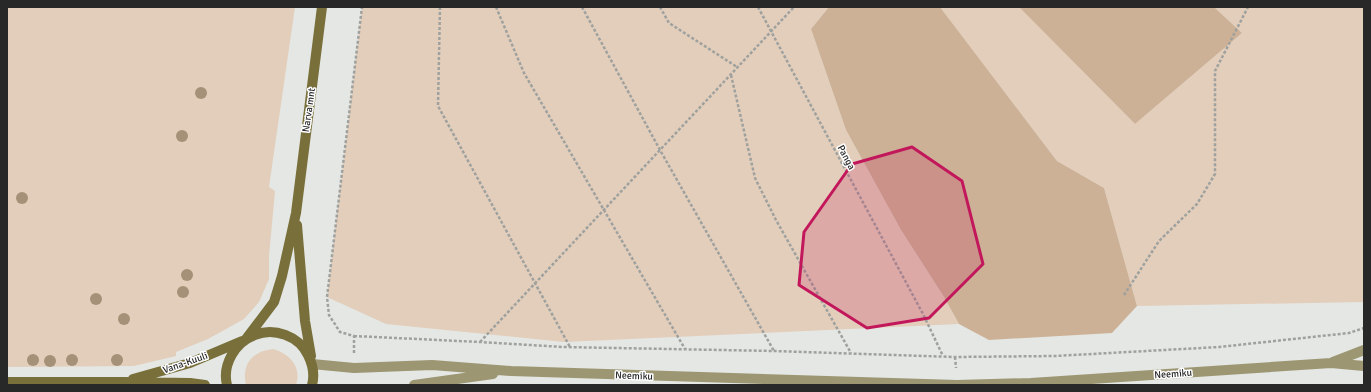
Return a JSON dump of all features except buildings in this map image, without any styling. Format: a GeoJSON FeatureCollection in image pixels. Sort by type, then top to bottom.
{"type":"FeatureCollection","features":[{"type":"Feature","properties":{"kind":"main road","name":"Narva mnt"},"geometry":{"type":"LineString","coordinates":[[227,385],[227,366],[232,353],[246,339],[274,302],[282,276],[296,213],[322,7]]}},
{"type":"Feature","properties":{"kind":"main road","name":"Narva mnt"},"geometry":{"type":"LineString","coordinates":[[296,213],[305,321],[314,378],[312,385]]}},
{"type":"Feature","properties":{"kind":"main road","name":"Vana-Kuuli"},"geometry":{"type":"LineString","coordinates":[[123,382],[190,363],[255,334],[269,332],[283,334],[296,340],[306,351],[312,364]]}},
{"type":"Feature","properties":{"kind":"main road","name":"Vana-Kuuli"},"geometry":{"type":"LineString","coordinates":[[7,382],[190,383],[205,385]]}},
{"type":"Feature","properties":{"kind":"street","name":"Neemiku"},"geometry":{"type":"LineString","coordinates":[[1331,363],[1364,350]]}},
{"type":"Feature","properties":{"kind":"street","name":"Neemiku"},"geometry":{"type":"LineString","coordinates":[[312,364],[354,368],[432,365],[511,371],[957,385],[1031,383],[1331,363],[1364,366]]}},
{"type":"Feature","properties":{"kind":"street","name":"Neemiku"},"geometry":{"type":"LineString","coordinates":[[414,385],[511,371]]}},
{"type":"Feature","properties":{"kind":"path"},"geometry":{"type":"LineString","coordinates":[[362,7],[327,297],[329,315],[340,332],[354,336],[570,348],[774,351],[943,356],[1055,356],[1219,347],[1349,333],[1364,328]]}},
{"type":"Feature","properties":{"kind":"path"},"geometry":{"type":"LineString","coordinates":[[440,7],[438,106],[536,282],[570,348]]}},
{"type":"Feature","properties":{"kind":"path"},"geometry":{"type":"LineString","coordinates":[[496,7],[524,73],[685,350]]}},
{"type":"Feature","properties":{"kind":"path"},"geometry":{"type":"LineString","coordinates":[[582,7],[660,150],[774,351]]}},
{"type":"Feature","properties":{"kind":"path"},"geometry":{"type":"LineString","coordinates":[[660,7],[669,23],[737,68]]}},
{"type":"Feature","properties":{"kind":"path","name":"Panga"},"geometry":{"type":"LineString","coordinates":[[758,7],[923,314],[943,356]]}},
{"type":"Feature","properties":{"kind":"path"},"geometry":{"type":"LineString","coordinates":[[480,342],[794,7]]}},
{"type":"Feature","properties":{"kind":"path"},"geometry":{"type":"LineString","coordinates":[[1124,295],[1159,241],[1197,204],[1215,174],[1215,71],[1248,7]]}},
{"type":"Feature","properties":{"kind":"path"},"geometry":{"type":"LineString","coordinates":[[731,75],[755,178],[776,220],[852,353]]}},
{"type":"Feature","properties":{"kind":"path"},"geometry":{"type":"LineString","coordinates":[[354,336],[354,368]]}},
{"type":"Feature","properties":{"kind":"highlighted area"},"geometry":{"type":"Polygon","coordinates":[[[912,147],[962,181],[983,264],[929,318],[867,328],[799,285],[804,232],[852,164],[912,147]]]}},
{"type":"Feature","properties":{"kind":"shaded area"},"geometry":{"type":"Polygon","coordinates":[[[7,7],[295,7],[269,187],[275,191],[269,256],[269,279],[259,302],[244,319],[208,339],[176,352],[176,356],[134,366],[7,367],[7,7]]]}},
{"type":"Feature","properties":{"kind":"shaded area"},"geometry":{"type":"Polygon","coordinates":[[[362,7],[829,7],[811,29],[846,130],[901,230],[944,297],[959,324],[564,342],[386,324],[327,297],[362,7]]]}},
{"type":"Feature","properties":{"kind":"shaded area"},"geometry":{"type":"Polygon","coordinates":[[[829,7],[940,7],[1057,161],[1104,188],[1137,306],[1112,333],[989,340],[959,324],[944,297],[901,230],[846,130],[811,29],[829,7]]]}},
{"type":"Feature","properties":{"kind":"shaded area"},"geometry":{"type":"Polygon","coordinates":[[[940,7],[1019,7],[1135,124],[1242,33],[1214,7],[1364,7],[1364,302],[1137,306],[1104,188],[1057,161],[940,7]]]}},
{"type":"Feature","properties":{"kind":"shaded area"},"geometry":{"type":"Polygon","coordinates":[[[1019,7],[1214,7],[1242,33],[1135,124],[1019,7]]]}},
{"type":"Feature","properties":{"kind":"shaded area"},"geometry":{"type":"Polygon","coordinates":[[[273,349],[285,354],[293,362],[297,372],[296,385],[246,385],[245,371],[250,360],[254,356],[266,350],[273,349]]]}}]}
